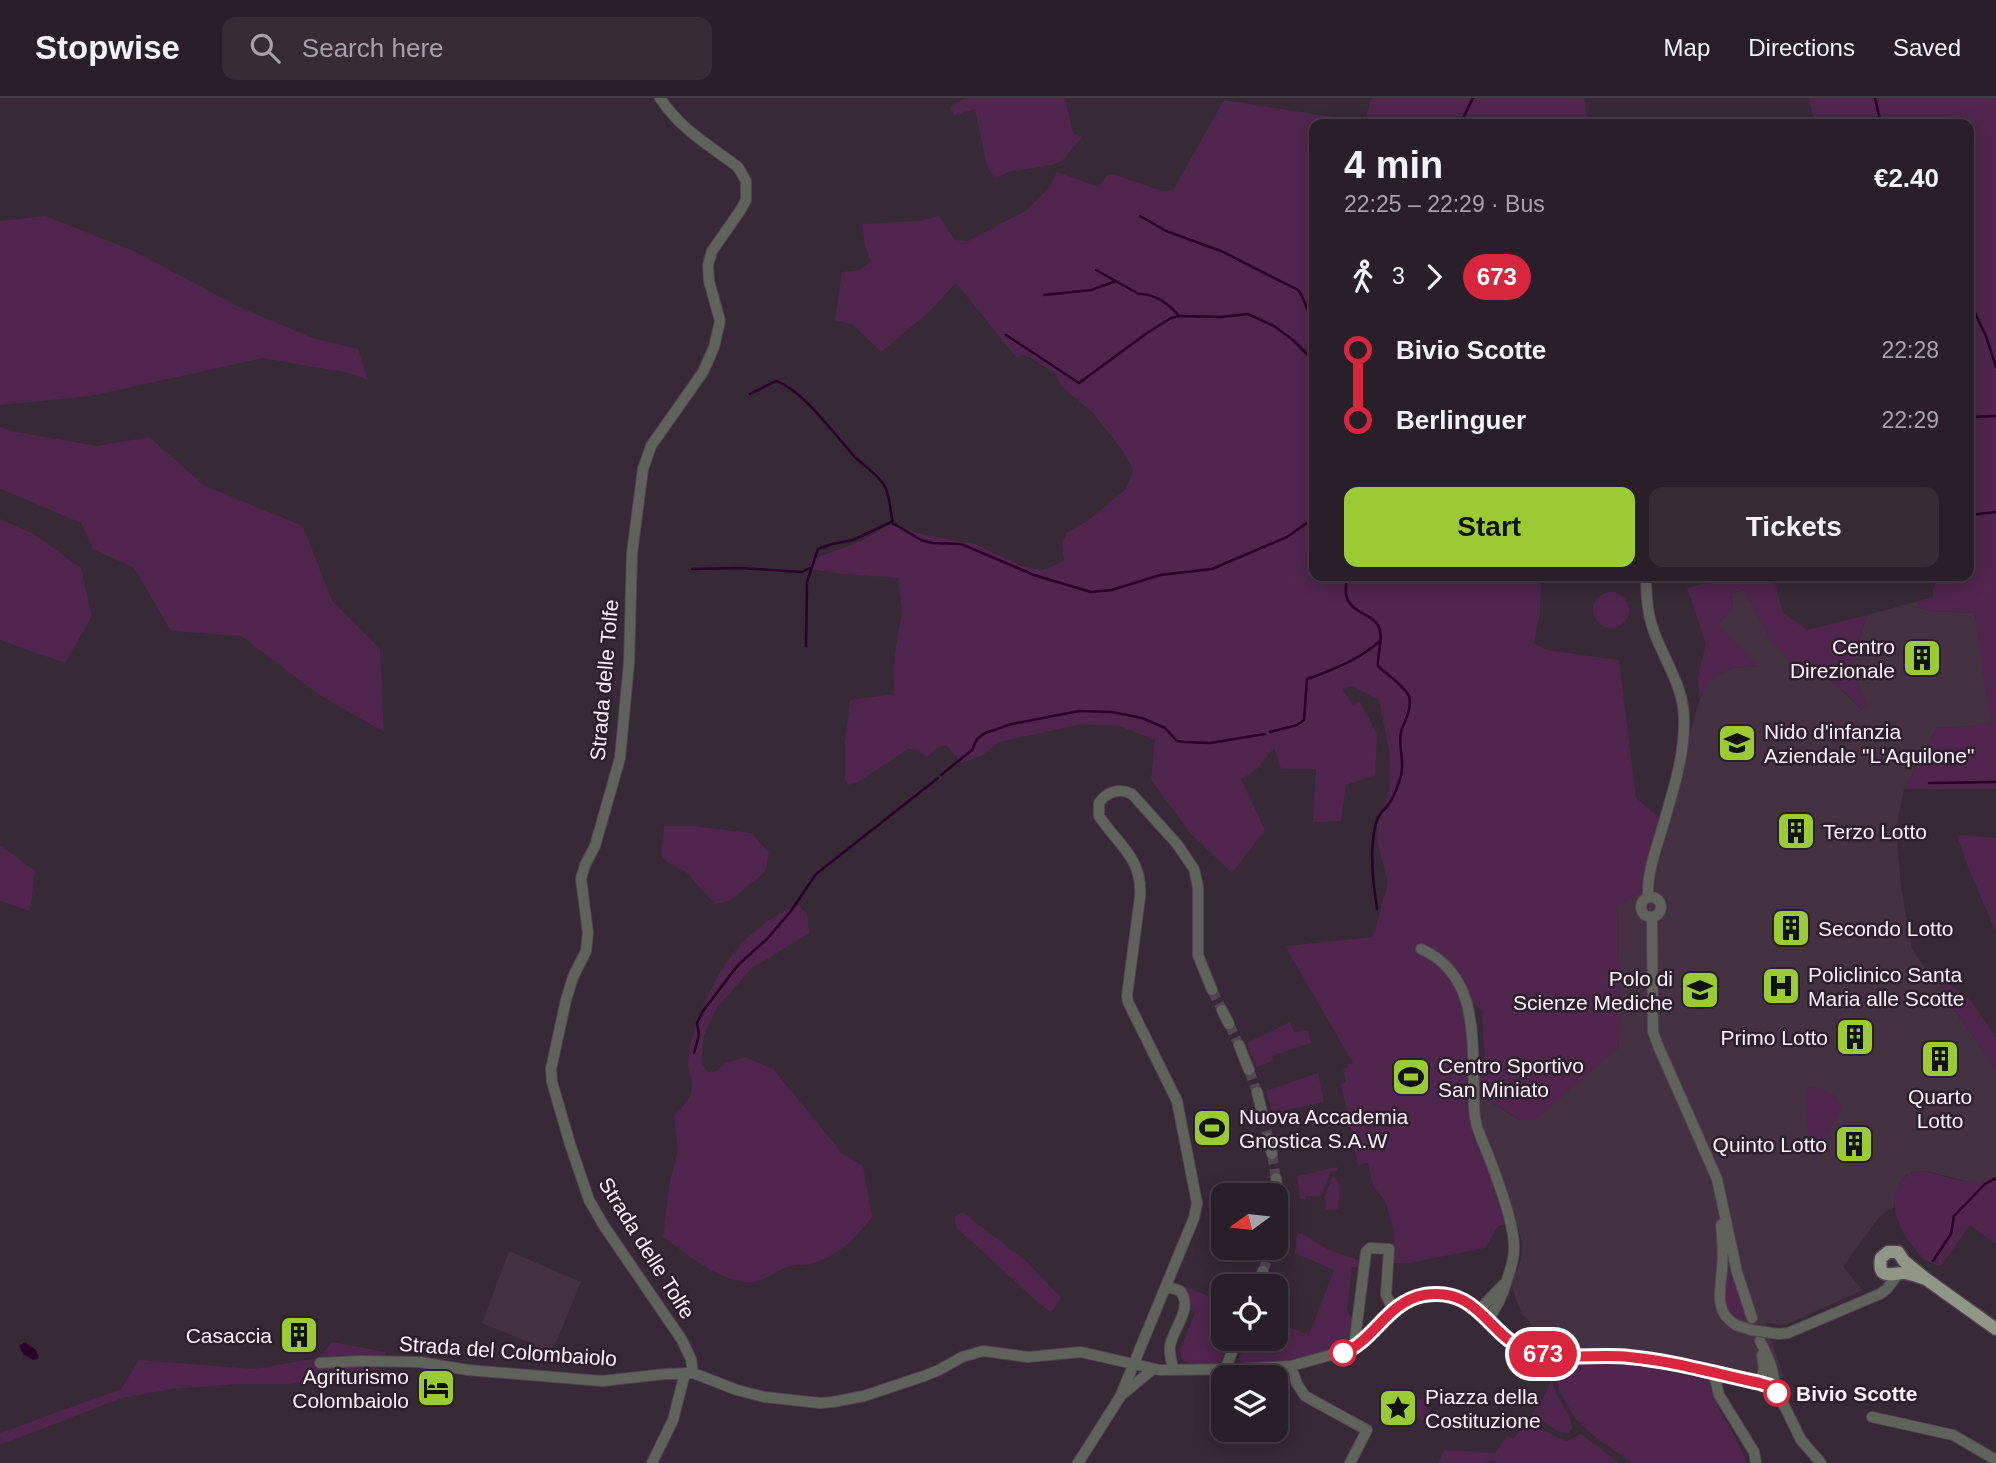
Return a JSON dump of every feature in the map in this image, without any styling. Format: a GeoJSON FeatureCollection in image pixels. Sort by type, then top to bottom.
{"type":"FeatureCollection","features":[{"type":"Feature","properties":{"kind":"main road"},"geometry":{"type":"LineString","coordinates":[[1901,1269],[1898,1252],[1886,1252],[1880,1262],[1882,1271],[1889,1275],[1901,1269],[1926,1279],[1996,1329]]}},
{"type":"Feature","properties":{"kind":"street","name":"Strada delle Tolfe"},"geometry":{"type":"LineString","coordinates":[[660,98],[686,130],[738,167],[747,189],[746,200],[712,251],[708,265],[709,281],[720,321],[714,347],[703,372],[655,440],[645,460],[633,531],[629,663],[622,749],[595,846],[585,864],[582,879],[588,933],[586,951],[565,1000],[551,1069],[569,1144],[589,1199],[604,1226],[685,1345],[691,1359],[689,1373]]}},
{"type":"Feature","properties":{"kind":"street"},"geometry":{"type":"LineString","coordinates":[[1647,581],[1651,623],[1678,685],[1684,707],[1682,743],[1674,784],[1649,874],[1648,897],[1641,904],[1646,916],[1652,917],[1659,914],[1661,905],[1656,898],[1648,897]]}},
{"type":"Feature","properties":{"kind":"street"},"geometry":{"type":"LineString","coordinates":[[1078,1463],[1120,1396],[1194,1218],[1197,1196],[1177,1101],[1128,1002],[1140,882],[1135,863],[1099,816],[1098,806],[1111,792],[1124,791],[1132,794],[1177,844],[1192,866],[1198,887],[1198,955],[1212,990]]}},
{"type":"Feature","properties":{"kind":"street"},"geometry":{"type":"LineString","coordinates":[[1652,917],[1653,1032],[1714,1170],[1734,1262],[1752,1318]]}},
{"type":"Feature","properties":{"kind":"street"},"geometry":{"type":"LineString","coordinates":[[1421,949],[1450,970],[1468,1005],[1476,1124],[1514,1237],[1513,1260],[1501,1300],[1488,1318]]}},
{"type":"Feature","properties":{"kind":"street"},"geometry":{"type":"LineString","coordinates":[[1222,1010],[1229,1024]]}},
{"type":"Feature","properties":{"kind":"street"},"geometry":{"type":"LineString","coordinates":[[1239,1045],[1249,1070]]}},
{"type":"Feature","properties":{"kind":"street"},"geometry":{"type":"LineString","coordinates":[[1256,1092],[1263,1116]]}},
{"type":"Feature","properties":{"kind":"street"},"geometry":{"type":"LineString","coordinates":[[1268,1138],[1272,1154]]}},
{"type":"Feature","properties":{"kind":"street"},"geometry":{"type":"LineString","coordinates":[[1276,1178],[1277,1183]]}},
{"type":"Feature","properties":{"kind":"street"},"geometry":{"type":"LineString","coordinates":[[1722,1197],[1719,1210],[1723,1242],[1720,1304],[1725,1316],[1736,1325],[1779,1334],[1792,1331],[1880,1294],[1887,1289],[1901,1269]]}},
{"type":"Feature","properties":{"kind":"street"},"geometry":{"type":"LineString","coordinates":[[1354,1347],[1366,1252],[1370,1248],[1389,1249],[1386,1296],[1393,1309]]}},
{"type":"Feature","properties":{"kind":"street"},"geometry":{"type":"LineString","coordinates":[[1721,1271],[1729,1260],[1734,1262]]}},
{"type":"Feature","properties":{"kind":"street"},"geometry":{"type":"LineString","coordinates":[[1262,1274],[1263,1270]]}},
{"type":"Feature","properties":{"kind":"street"},"geometry":{"type":"LineString","coordinates":[[1873,1295],[1881,1284],[1882,1271]]}},
{"type":"Feature","properties":{"kind":"street"},"geometry":{"type":"LineString","coordinates":[[1479,1310],[1508,1278]]}},
{"type":"Feature","properties":{"kind":"street"},"geometry":{"type":"LineString","coordinates":[[1166,1286],[1180,1291],[1184,1298],[1183,1312],[1169,1347],[1173,1370]]}},
{"type":"Feature","properties":{"kind":"street"},"geometry":{"type":"LineString","coordinates":[[1288,1366],[1343,1353],[1354,1347],[1393,1309],[1411,1299],[1435,1294],[1448,1295],[1479,1310],[1512,1342],[1537,1353],[1568,1357],[1628,1357],[1670,1363],[1760,1383],[1774,1389],[1803,1444],[1821,1463]]}},
{"type":"Feature","properties":{"kind":"street"},"geometry":{"type":"LineString","coordinates":[[1359,1320],[1363,1328],[1370,1333]]}},
{"type":"Feature","properties":{"kind":"street"},"geometry":{"type":"LineString","coordinates":[[1760,1383],[1764,1368],[1760,1340],[1771,1366],[1774,1389]]}},
{"type":"Feature","properties":{"kind":"street"},"geometry":{"type":"LineString","coordinates":[[652,1463],[673,1420],[689,1373],[757,1395],[820,1403],[864,1396],[939,1370],[962,1357],[983,1352],[1028,1357],[1081,1352],[1153,1369],[1211,1370]]}},
{"type":"Feature","properties":{"kind":"street","name":"Strada del Colombaiolo"},"geometry":{"type":"LineString","coordinates":[[320,1363],[420,1362],[468,1370],[602,1381],[689,1373]]}},
{"type":"Feature","properties":{"kind":"street"},"geometry":{"type":"LineString","coordinates":[[1291,1366],[1297,1384],[1305,1396],[1367,1430],[1350,1463]]}},
{"type":"Feature","properties":{"kind":"street"},"geometry":{"type":"LineString","coordinates":[[1120,1396],[1153,1369]]}},
{"type":"Feature","properties":{"kind":"street"},"geometry":{"type":"LineString","coordinates":[[1714,1374],[1719,1395],[1763,1463]]}},
{"type":"Feature","properties":{"kind":"street"},"geometry":{"type":"LineString","coordinates":[[1872,1417],[1953,1435],[1996,1460]]}},
{"type":"Feature","properties":{"kind":"street"},"geometry":{"type":"LineString","coordinates":[[1754,1452],[1756,1463]]}},
{"type":"Feature","properties":{"kind":"shaded area"},"geometry":{"type":"Polygon","coordinates":[[[966,98],[1065,98],[1073,133],[1082,137],[1062,161],[1008,172],[995,179],[987,166],[975,109],[954,115],[951,110],[952,105],[966,98]]]}},
{"type":"Feature","properties":{"kind":"shaded area"},"geometry":{"type":"Polygon","coordinates":[[[1371,98],[1584,98],[1587,119],[1366,119],[1371,98]]]}},
{"type":"Feature","properties":{"kind":"shaded area"},"geometry":{"type":"Polygon","coordinates":[[[1809,98],[1996,98],[1996,789],[1904,789],[1937,728],[1990,722],[1975,613],[1932,611],[1919,608],[1918,601],[1932,597],[1936,581],[1974,581],[1974,119],[1813,119],[1809,98]]]}},
{"type":"Feature","properties":{"kind":"shaded area"},"geometry":{"type":"Polygon","coordinates":[[[1224,100],[1346,119],[1309,119],[1309,581],[1541,581],[1540,613],[1534,643],[1546,650],[1619,660],[1636,798],[1660,818],[1646,873],[1645,890],[1618,905],[1618,1048],[1535,1120],[1520,1120],[1478,1094],[1479,1120],[1515,1223],[1498,1226],[1485,1248],[1409,1263],[1393,1263],[1394,1231],[1385,1201],[1373,1186],[1368,1163],[1358,1165],[1341,1084],[1346,1082],[1343,1069],[1353,1063],[1285,946],[1373,937],[1388,883],[1378,844],[1377,825],[1389,795],[1390,775],[1389,750],[1379,700],[1352,686],[1342,689],[1353,705],[1360,702],[1377,734],[1375,775],[1346,785],[1341,821],[1313,822],[1316,769],[1281,769],[1274,748],[1256,770],[1241,779],[1265,830],[1232,873],[1191,834],[1151,780],[1155,740],[1119,726],[1083,724],[999,742],[981,756],[962,763],[946,745],[927,757],[919,751],[908,749],[858,782],[848,785],[845,780],[845,742],[850,700],[894,694],[895,652],[902,611],[898,578],[811,569],[810,560],[862,541],[889,525],[974,544],[1025,567],[1044,570],[1064,561],[1062,545],[1066,533],[1087,521],[1126,489],[1133,470],[1123,451],[1093,413],[1061,386],[1056,374],[1026,355],[1016,357],[956,283],[928,313],[881,352],[852,324],[835,320],[842,272],[859,270],[871,262],[862,224],[919,221],[939,216],[955,240],[968,241],[1027,210],[1048,189],[1057,172],[1099,187],[1106,176],[1113,174],[1162,191],[1173,190],[1224,100]],[[1474,1003],[1478,1070],[1485,1063],[1482,1010],[1474,1003]]]}},
{"type":"Feature","properties":{"kind":"shaded area"},"geometry":{"type":"Polygon","coordinates":[[[45,216],[134,251],[239,307],[313,338],[358,349],[368,380],[349,373],[263,358],[91,396],[0,405],[0,221],[45,216]]]}},
{"type":"Feature","properties":{"kind":"shaded area"},"geometry":{"type":"Polygon","coordinates":[[[0,427],[97,446],[149,437],[205,486],[303,526],[332,601],[380,649],[384,732],[318,694],[241,636],[171,631],[134,568],[93,549],[81,523],[0,490],[0,427]]]}},
{"type":"Feature","properties":{"kind":"shaded area"},"geometry":{"type":"Polygon","coordinates":[[[0,519],[34,534],[81,568],[92,616],[65,663],[0,640],[0,519]]]}},
{"type":"Feature","properties":{"kind":"shaded area"},"geometry":{"type":"Polygon","coordinates":[[[1714,581],[1774,581],[1783,613],[1807,630],[1867,615],[1852,670],[1867,704],[1862,710],[1822,674],[1786,657],[1769,637],[1744,590],[1731,593],[1733,607],[1718,625],[1758,666],[1722,672],[1709,682],[1699,699],[1698,676],[1706,644],[1687,588],[1714,581]]]}},
{"type":"Feature","properties":{"kind":"shaded area","name":"Policlinico Santa Maria alle Scotte"},"geometry":{"type":"Polygon","coordinates":[[[1745,590],[1769,637],[1833,682],[1862,710],[1852,670],[1867,615],[1918,601],[1919,608],[1932,611],[1975,613],[1991,722],[1937,728],[1904,789],[1897,839],[1901,887],[1912,949],[1934,980],[1937,978],[1947,993],[1944,995],[1996,1072],[1996,1176],[1976,1184],[1931,1172],[1921,1171],[1906,1175],[1895,1195],[1894,1207],[1879,1217],[1843,1267],[1863,1290],[1790,1323],[1780,1325],[1765,1322],[1784,1377],[1770,1382],[1634,1349],[1554,1350],[1523,1315],[1511,1284],[1521,1260],[1522,1243],[1479,1120],[1478,1094],[1519,1120],[1618,1048],[1618,905],[1645,890],[1670,819],[1695,714],[1705,685],[1725,671],[1757,666],[1718,625],[1733,607],[1731,593],[1745,590]]]}},
{"type":"Feature","properties":{"kind":"shaded area"},"geometry":{"type":"Polygon","coordinates":[[[1611,592],[1624,597],[1629,610],[1624,623],[1611,628],[1598,623],[1593,610],[1598,597],[1611,592]]]}},
{"type":"Feature","properties":{"kind":"shaded area"},"geometry":{"type":"Polygon","coordinates":[[[664,826],[694,826],[751,833],[769,852],[765,872],[730,901],[715,904],[686,872],[668,863],[661,855],[664,826]]]}},
{"type":"Feature","properties":{"kind":"shaded area"},"geometry":{"type":"Polygon","coordinates":[[[1957,835],[1996,838],[1996,933],[1966,862],[1957,835]]]}},
{"type":"Feature","properties":{"kind":"shaded area"},"geometry":{"type":"Polygon","coordinates":[[[0,845],[35,871],[30,911],[0,901],[0,845]]]}},
{"type":"Feature","properties":{"kind":"shaded area"},"geometry":{"type":"Polygon","coordinates":[[[798,905],[807,914],[809,933],[751,969],[716,1009],[703,1038],[702,1063],[708,1072],[717,1071],[725,1063],[745,1057],[773,1069],[842,1153],[863,1166],[872,1217],[853,1238],[832,1255],[811,1264],[787,1267],[758,1281],[747,1282],[721,1275],[663,1237],[669,1186],[678,1149],[674,1115],[691,1093],[692,1080],[688,1065],[692,1040],[704,1005],[720,972],[752,933],[766,922],[798,905]]]}},
{"type":"Feature","properties":{"kind":"shaded area"},"geometry":{"type":"Polygon","coordinates":[[[1937,978],[1947,982],[1970,1000],[1996,1037],[1996,1072],[1944,995],[1946,992],[1937,978]]]}},
{"type":"Feature","properties":{"kind":"shaded area"},"geometry":{"type":"Polygon","coordinates":[[[1290,1022],[1294,1032],[1308,1031],[1311,1043],[1272,1056],[1273,1061],[1256,1067],[1247,1043],[1290,1022]]]}},
{"type":"Feature","properties":{"kind":"shaded area"},"geometry":{"type":"Polygon","coordinates":[[[1318,1073],[1324,1102],[1272,1113],[1266,1091],[1318,1073]]]}},
{"type":"Feature","properties":{"kind":"shaded area"},"geometry":{"type":"Polygon","coordinates":[[[1811,1086],[1834,1096],[1841,1109],[1816,1156],[1809,1153],[1806,1093],[1811,1086]]]}},
{"type":"Feature","properties":{"kind":"shaded area"},"geometry":{"type":"Polygon","coordinates":[[[1338,1167],[1331,1172],[1321,1196],[1306,1196],[1305,1200],[1300,1199],[1297,1176],[1338,1167]]]}},
{"type":"Feature","properties":{"kind":"shaded area"},"geometry":{"type":"Polygon","coordinates":[[[1913,1171],[1966,1182],[1986,1181],[1996,1176],[1996,1244],[1970,1225],[1941,1266],[1926,1260],[1901,1229],[1894,1203],[1902,1180],[1913,1171]]]}},
{"type":"Feature","properties":{"kind":"shaded area"},"geometry":{"type":"Polygon","coordinates":[[[1335,1177],[1340,1185],[1338,1209],[1325,1210],[1324,1198],[1332,1178],[1335,1177]]]}},
{"type":"Feature","properties":{"kind":"shaded area"},"geometry":{"type":"Polygon","coordinates":[[[962,1212],[1025,1260],[1061,1298],[1051,1313],[956,1227],[955,1217],[962,1212]]]}},
{"type":"Feature","properties":{"kind":"shaded area"},"geometry":{"type":"Polygon","coordinates":[[[1297,1233],[1331,1251],[1359,1260],[1360,1268],[1352,1267],[1347,1310],[1353,1319],[1350,1336],[1344,1344],[1336,1348],[1310,1356],[1262,1363],[1241,1362],[1239,1358],[1244,1351],[1288,1351],[1288,1327],[1309,1335],[1334,1270],[1295,1253],[1297,1233]]]}},
{"type":"Feature","properties":{"kind":"shaded area"},"geometry":{"type":"Polygon","coordinates":[[[509,1251],[581,1282],[557,1340],[549,1351],[482,1323],[509,1251]]]}},
{"type":"Feature","properties":{"kind":"shaded area"},"geometry":{"type":"Polygon","coordinates":[[[1732,1275],[1746,1319],[1732,1313],[1725,1304],[1725,1277],[1732,1275]]]}},
{"type":"Feature","properties":{"kind":"shaded area"},"geometry":{"type":"Polygon","coordinates":[[[1186,1287],[1211,1297],[1211,1351],[1224,1354],[1218,1362],[1198,1364],[1181,1359],[1180,1349],[1195,1313],[1187,1307],[1186,1287]]]}},
{"type":"Feature","properties":{"kind":"shaded area"},"geometry":{"type":"Polygon","coordinates":[[[25,1342],[36,1350],[39,1358],[33,1360],[23,1354],[19,1346],[25,1342]]]}},
{"type":"Feature","properties":{"kind":"shaded area"},"geometry":{"type":"Polygon","coordinates":[[[332,1342],[386,1352],[375,1370],[290,1384],[238,1384],[172,1389],[122,1398],[0,1445],[0,1433],[121,1389],[139,1360],[254,1369],[318,1358],[332,1342]]]}},
{"type":"Feature","properties":{"kind":"shaded area"},"geometry":{"type":"Polygon","coordinates":[[[1565,1363],[1637,1365],[1709,1380],[1716,1401],[1747,1463],[1632,1463],[1596,1438],[1575,1418],[1560,1392],[1556,1378],[1565,1371],[1565,1363]]]}},
{"type":"Feature","properties":{"kind":"shaded area"},"geometry":{"type":"Polygon","coordinates":[[[1552,1378],[1571,1422],[1572,1429],[1569,1433],[1559,1432],[1532,1414],[1552,1378]]]}},
{"type":"Feature","properties":{"kind":"shaded area"},"geometry":{"type":"Polygon","coordinates":[[[1419,1399],[1425,1400],[1429,1415],[1425,1422],[1406,1412],[1410,1404],[1419,1399]]]}},
{"type":"Feature","properties":{"kind":"shaded area"},"geometry":{"type":"Polygon","coordinates":[[[1527,1422],[1567,1441],[1581,1434],[1619,1463],[1438,1463],[1444,1450],[1495,1453],[1507,1436],[1513,1439],[1527,1422]]]}},
{"type":"Feature","properties":{"kind":"waterway"},"geometry":{"type":"LineString","coordinates":[[1462,119],[1473,98]]}},
{"type":"Feature","properties":{"kind":"waterway"},"geometry":{"type":"LineString","coordinates":[[1875,98],[1880,119]]}},
{"type":"Feature","properties":{"kind":"waterway"},"geometry":{"type":"LineString","coordinates":[[1140,216],[1166,231],[1221,251],[1298,290],[1309,314]]}},
{"type":"Feature","properties":{"kind":"waterway"},"geometry":{"type":"LineString","coordinates":[[1096,270],[1139,294],[1161,300],[1179,316]]}},
{"type":"Feature","properties":{"kind":"waterway"},"geometry":{"type":"LineString","coordinates":[[1044,295],[1091,290],[1116,281]]}},
{"type":"Feature","properties":{"kind":"waterway"},"geometry":{"type":"LineString","coordinates":[[1974,311],[1996,367]]}},
{"type":"Feature","properties":{"kind":"waterway"},"geometry":{"type":"LineString","coordinates":[[1006,335],[1079,383],[1147,333],[1171,318],[1180,316],[1221,317],[1248,314],[1274,326],[1309,356]]}},
{"type":"Feature","properties":{"kind":"waterway"},"geometry":{"type":"LineString","coordinates":[[750,394],[776,381],[787,386],[808,403],[854,456],[885,486],[893,524]]}},
{"type":"Feature","properties":{"kind":"waterway"},"geometry":{"type":"LineString","coordinates":[[1974,417],[1996,416]]}},
{"type":"Feature","properties":{"kind":"waterway"},"geometry":{"type":"LineString","coordinates":[[1974,514],[1996,512]]}},
{"type":"Feature","properties":{"kind":"waterway"},"geometry":{"type":"LineString","coordinates":[[806,646],[807,582],[818,549],[853,540],[891,522],[921,540],[961,544],[1034,575],[1091,592],[1112,590],[1160,575],[1212,569],[1287,537],[1309,522]]}},
{"type":"Feature","properties":{"kind":"waterway"},"geometry":{"type":"LineString","coordinates":[[692,569],[739,568],[802,572],[810,568]]}},
{"type":"Feature","properties":{"kind":"waterway"},"geometry":{"type":"LineString","coordinates":[[1347,581],[1346,593],[1350,603],[1379,627],[1381,636],[1378,666],[1403,688],[1410,700],[1400,738],[1401,776],[1392,799],[1378,817],[1374,833],[1372,866],[1377,909]]}},
{"type":"Feature","properties":{"kind":"waterway"},"geometry":{"type":"LineString","coordinates":[[1270,732],[1297,725],[1304,720],[1307,679],[1346,663],[1380,641]]}},
{"type":"Feature","properties":{"kind":"waterway"},"geometry":{"type":"LineString","coordinates":[[941,775],[972,750],[977,739],[985,733],[1012,724],[1079,711],[1112,712],[1142,718],[1165,728],[1177,741],[1184,742],[1210,743],[1265,734]]}},
{"type":"Feature","properties":{"kind":"waterway"},"geometry":{"type":"LineString","coordinates":[[694,1053],[699,1035],[697,1023],[703,1011],[738,965],[767,939],[791,911],[816,874],[938,778]]}},
{"type":"Feature","properties":{"kind":"waterway"},"geometry":{"type":"LineString","coordinates":[[1929,783],[1996,782]]}},
{"type":"Feature","properties":{"kind":"waterway"},"geometry":{"type":"LineString","coordinates":[[1933,1261],[1951,1234],[1954,1216],[1985,1184],[1996,1178]]}},
{"type":"Feature","properties":{"kind":"tunnel"},"geometry":{"type":"LineString","coordinates":[[1212,990],[1222,1010]]}},
{"type":"Feature","properties":{"kind":"tunnel"},"geometry":{"type":"LineString","coordinates":[[1229,1024],[1239,1045]]}},
{"type":"Feature","properties":{"kind":"tunnel"},"geometry":{"type":"LineString","coordinates":[[1249,1070],[1257,1092]]}},
{"type":"Feature","properties":{"kind":"tunnel"},"geometry":{"type":"LineString","coordinates":[[1263,1116],[1268,1138]]}},
{"type":"Feature","properties":{"kind":"tunnel"},"geometry":{"type":"LineString","coordinates":[[1272,1154],[1276,1178]]}},
{"type":"Feature","properties":{"kind":"tunnel"},"geometry":{"type":"LineString","coordinates":[[1263,1271],[1267,1260]]}},
{"type":"Feature","properties":{"kind":"bus line","name":"673"},"geometry":{"type":"LineString","coordinates":[[1343,1353],[1352,1349],[1390,1312],[1411,1299],[1435,1294],[1448,1295],[1472,1305],[1509,1339],[1528,1351],[1561,1357],[1623,1356],[1659,1361],[1760,1383],[1770,1386],[1777,1393]]}},
{"type":"Feature","properties":{"kind":"place","name":"Centro Direzionale"},"geometry":{"type":"Point","coordinates":[1922,658]}},
{"type":"Feature","properties":{"kind":"place","name":"Nido d'infanzia Aziendale \"L'Aquilone\""},"geometry":{"type":"Point","coordinates":[1737,743]}},
{"type":"Feature","properties":{"kind":"place","name":"Terzo Lotto"},"geometry":{"type":"Point","coordinates":[1796,831]}},
{"type":"Feature","properties":{"kind":"place","name":"Secondo Lotto"},"geometry":{"type":"Point","coordinates":[1791,928]}},
{"type":"Feature","properties":{"kind":"place","name":"Policlinico Santa Maria alle Scotte"},"geometry":{"type":"Point","coordinates":[1781,986]}},
{"type":"Feature","properties":{"kind":"place","name":"Polo di Scienze Mediche"},"geometry":{"type":"Point","coordinates":[1700,990]}},
{"type":"Feature","properties":{"kind":"place","name":"Primo Lotto"},"geometry":{"type":"Point","coordinates":[1855,1037]}},
{"type":"Feature","properties":{"kind":"place","name":"Quarto Lotto"},"geometry":{"type":"Point","coordinates":[1940,1059]}},
{"type":"Feature","properties":{"kind":"place","name":"Centro Sportivo San Miniato"},"geometry":{"type":"Point","coordinates":[1411,1077]}},
{"type":"Feature","properties":{"kind":"place","name":"Nuova Accademia Gnostica S.A.W"},"geometry":{"type":"Point","coordinates":[1212,1128]}},
{"type":"Feature","properties":{"kind":"place","name":"Quinto Lotto"},"geometry":{"type":"Point","coordinates":[1854,1144]}},
{"type":"Feature","properties":{"kind":"place","name":"Casaccia"},"geometry":{"type":"Point","coordinates":[299,1335]}},
{"type":"Feature","properties":{"kind":"place","name":"Agriturismo Colombaiolo"},"geometry":{"type":"Point","coordinates":[436,1388]}},
{"type":"Feature","properties":{"kind":"place","name":"Bivio Scotte"},"geometry":{"type":"Point","coordinates":[1777,1393]}},
{"type":"Feature","properties":{"kind":"place","name":"Piazza della Costituzione"},"geometry":{"type":"Point","coordinates":[1398,1408]}}]}
